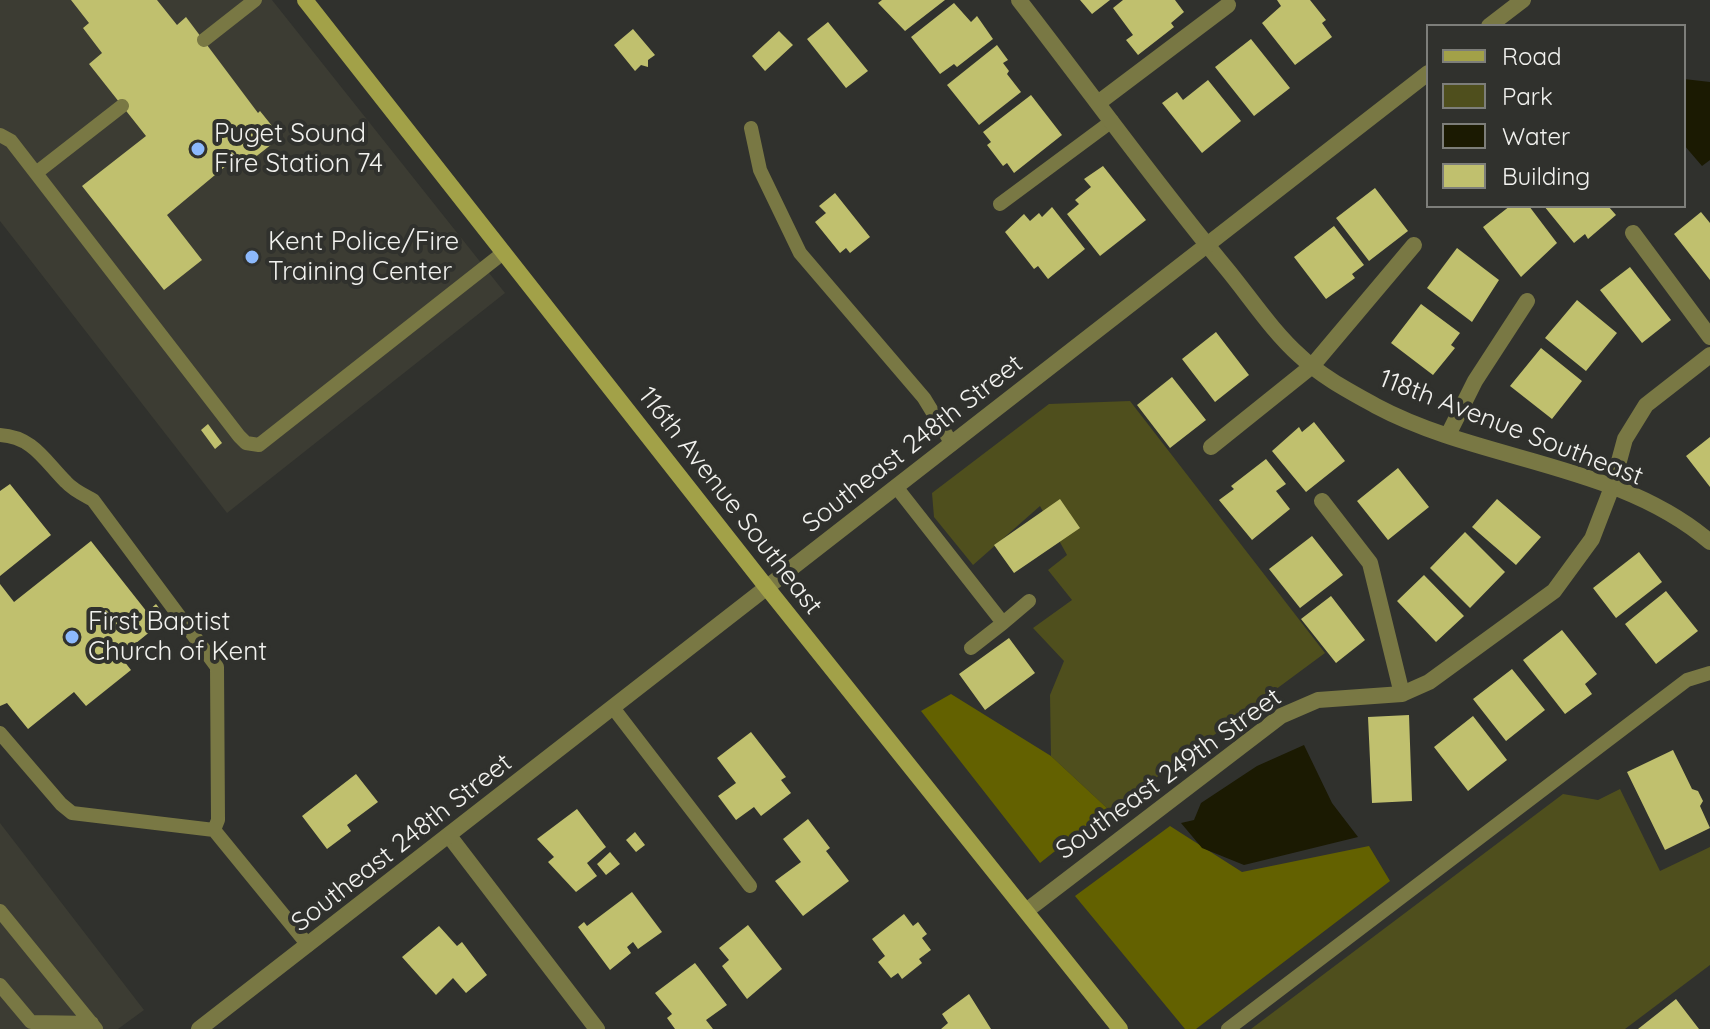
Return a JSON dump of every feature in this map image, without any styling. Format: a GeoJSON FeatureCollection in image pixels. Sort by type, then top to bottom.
{"type":"FeatureCollection","features":[{"type":"Feature","properties":{"kind":"main road","name":"116th Avenue Southeast"},"geometry":{"type":"LineString","coordinates":[[305,0],[768,589],[1120,1029]]}},
{"type":"Feature","properties":{"kind":"street","name":"118th Avenue Southeast"},"geometry":{"type":"LineString","coordinates":[[1019,0],[1206,244],[1298,355],[1312,366],[1379,408],[1448,435],[1612,487],[1696,530],[1710,542]]}},
{"type":"Feature","properties":{"kind":"street"},"geometry":{"type":"LineString","coordinates":[[1492,24],[1523,0]]}},
{"type":"Feature","properties":{"kind":"street"},"geometry":{"type":"LineString","coordinates":[[1098,103],[1228,5]]}},
{"type":"Feature","properties":{"kind":"street","name":"Southeast 248th Street"},"geometry":{"type":"LineString","coordinates":[[199,1029],[450,837],[1426,75]]}},
{"type":"Feature","properties":{"kind":"street"},"geometry":{"type":"LineString","coordinates":[[1633,233],[1710,337]]}},
{"type":"Feature","properties":{"kind":"street"},"geometry":{"type":"LineString","coordinates":[[1211,447],[1312,366],[1414,245]]}},
{"type":"Feature","properties":{"kind":"street"},"geometry":{"type":"LineString","coordinates":[[1448,435],[1475,381],[1527,301]]}},
{"type":"Feature","properties":{"kind":"street","name":"Southeast 249th Street"},"geometry":{"type":"LineString","coordinates":[[1026,911],[1281,716],[1318,700],[1402,694],[1429,682],[1554,591],[1592,539],[1612,487],[1625,439],[1646,405],[1710,355]]}},
{"type":"Feature","properties":{"kind":"street"},"geometry":{"type":"LineString","coordinates":[[1322,501],[1370,563],[1402,694]]}},
{"type":"Feature","properties":{"kind":"street"},"geometry":{"type":"LineString","coordinates":[[450,837],[597,1029]]}},
{"type":"Feature","properties":{"kind":"lane"},"geometry":{"type":"LineString","coordinates":[[204,40],[255,0]]}},
{"type":"Feature","properties":{"kind":"lane"},"geometry":{"type":"LineString","coordinates":[[36,173],[122,106]]}},
{"type":"Feature","properties":{"kind":"lane"},"geometry":{"type":"LineString","coordinates":[[1000,204],[1112,121]]}},
{"type":"Feature","properties":{"kind":"lane"},"geometry":{"type":"LineString","coordinates":[[751,128],[760,170],[800,253],[924,398],[952,444]]}},
{"type":"Feature","properties":{"kind":"lane"},"geometry":{"type":"LineString","coordinates":[[0,135],[11,141],[239,436],[252,445],[259,445],[503,253]]}},
{"type":"Feature","properties":{"kind":"lane"},"geometry":{"type":"LineString","coordinates":[[0,435],[16,436],[31,443],[68,485],[93,500],[217,667],[218,820],[214,830]]}},
{"type":"Feature","properties":{"kind":"lane"},"geometry":{"type":"LineString","coordinates":[[897,488],[1003,623]]}},
{"type":"Feature","properties":{"kind":"lane"},"geometry":{"type":"LineString","coordinates":[[971,648],[1029,601]]}},
{"type":"Feature","properties":{"kind":"lane"},"geometry":{"type":"LineString","coordinates":[[1228,1029],[1687,680],[1710,673]]}},
{"type":"Feature","properties":{"kind":"lane"},"geometry":{"type":"LineString","coordinates":[[614,709],[750,886]]}},
{"type":"Feature","properties":{"kind":"lane"},"geometry":{"type":"LineString","coordinates":[[0,733],[72,813],[214,830],[308,945]]}},
{"type":"Feature","properties":{"kind":"lane"},"geometry":{"type":"LineString","coordinates":[[0,911],[94,1026]]}},
{"type":"Feature","properties":{"kind":"lane"},"geometry":{"type":"LineString","coordinates":[[0,985],[31,1022],[94,1026]]}},
{"type":"Feature","properties":{"kind":"shaded area","name":"Kent Police/Fire Training Center"},"geometry":{"type":"Polygon","coordinates":[[[0,0],[272,0],[505,293],[227,513],[0,221],[0,0]]]}},
{"type":"Feature","properties":{"kind":"shaded area"},"geometry":{"type":"Polygon","coordinates":[[[951,694],[1051,756],[1108,809],[1040,863],[921,711],[951,694]]]}},
{"type":"Feature","properties":{"kind":"shaded area"},"geometry":{"type":"Polygon","coordinates":[[[0,823],[144,1010],[118,1029],[0,1029],[0,823]]]}},
{"type":"Feature","properties":{"kind":"shaded area"},"geometry":{"type":"Polygon","coordinates":[[[1170,826],[1242,872],[1369,846],[1390,881],[1196,1029],[1185,1029],[1075,896],[1170,826]]]}},
{"type":"Feature","properties":{"kind":"green space"},"geometry":{"type":"Polygon","coordinates":[[[1130,401],[1325,653],[1126,800],[1108,809],[1051,756],[1050,695],[1064,661],[1033,628],[1072,600],[1048,570],[1067,555],[1040,506],[973,565],[934,517],[932,493],[1049,404],[1130,401]]]}},
{"type":"Feature","properties":{"kind":"green space"},"geometry":{"type":"Polygon","coordinates":[[[1620,789],[1660,871],[1710,847],[1710,965],[1625,1029],[1251,1029],[1563,794],[1598,800],[1620,789]]]}},
{"type":"Feature","properties":{"kind":"water"},"geometry":{"type":"Polygon","coordinates":[[[1686,79],[1710,82],[1710,160],[1702,166],[1686,147],[1686,79]]]}},
{"type":"Feature","properties":{"kind":"water"},"geometry":{"type":"Polygon","coordinates":[[[1304,745],[1332,803],[1358,837],[1244,865],[1202,848],[1181,823],[1194,820],[1201,803],[1257,766],[1304,745]]]}},
{"type":"Feature","properties":{"kind":"building","name":"Puget Sound Fire Station 74"},"geometry":{"type":"Polygon","coordinates":[[[71,0],[157,0],[177,25],[186,17],[258,113],[260,111],[281,137],[240,169],[233,160],[167,215],[202,260],[164,290],[82,186],[146,136],[89,64],[102,53],[83,28],[89,23],[71,0]]]}},
{"type":"Feature","properties":{"kind":"building"},"geometry":{"type":"Polygon","coordinates":[[[882,0],[945,0],[905,31],[878,3],[882,0]]]}},
{"type":"Feature","properties":{"kind":"building"},"geometry":{"type":"Polygon","coordinates":[[[1080,0],[1110,0],[1092,14],[1080,0]]]}},
{"type":"Feature","properties":{"kind":"building"},"geometry":{"type":"Polygon","coordinates":[[[1123,0],[1175,0],[1184,12],[1171,23],[1174,27],[1138,55],[1126,40],[1133,35],[1113,8],[1123,0]]]}},
{"type":"Feature","properties":{"kind":"building"},"geometry":{"type":"Polygon","coordinates":[[[1277,0],[1310,0],[1326,20],[1322,23],[1332,37],[1295,65],[1262,23],[1281,6],[1277,0]]]}},
{"type":"Feature","properties":{"kind":"building"},"geometry":{"type":"Polygon","coordinates":[[[954,3],[971,22],[977,16],[993,39],[957,67],[954,64],[940,74],[911,37],[954,3]]]}},
{"type":"Feature","properties":{"kind":"building"},"geometry":{"type":"Polygon","coordinates":[[[828,22],[868,71],[846,88],[807,39],[828,22]]]}},
{"type":"Feature","properties":{"kind":"building"},"geometry":{"type":"Polygon","coordinates":[[[633,29],[655,55],[648,60],[648,67],[641,65],[635,71],[614,45],[633,29]]]}},
{"type":"Feature","properties":{"kind":"building"},"geometry":{"type":"Polygon","coordinates":[[[779,31],[793,45],[765,71],[752,56],[779,31]]]}},
{"type":"Feature","properties":{"kind":"building"},"geometry":{"type":"Polygon","coordinates":[[[1251,39],[1290,88],[1254,116],[1215,67],[1251,39]]]}},
{"type":"Feature","properties":{"kind":"building"},"geometry":{"type":"Polygon","coordinates":[[[997,45],[1008,60],[1003,63],[1009,71],[1007,74],[1021,92],[979,125],[947,85],[997,45]]]}},
{"type":"Feature","properties":{"kind":"building"},"geometry":{"type":"Polygon","coordinates":[[[1208,80],[1241,121],[1202,153],[1162,103],[1177,92],[1183,100],[1208,80]]]}},
{"type":"Feature","properties":{"kind":"building"},"geometry":{"type":"Polygon","coordinates":[[[1031,95],[1062,135],[1014,173],[1007,163],[1003,166],[987,145],[991,142],[983,132],[1031,95]]]}},
{"type":"Feature","properties":{"kind":"building"},"geometry":{"type":"Polygon","coordinates":[[[1103,166],[1146,220],[1100,256],[1067,214],[1079,204],[1075,200],[1091,187],[1084,179],[1103,166]]]}},
{"type":"Feature","properties":{"kind":"building"},"geometry":{"type":"Polygon","coordinates":[[[1375,188],[1408,231],[1369,261],[1336,218],[1375,188]]]}},
{"type":"Feature","properties":{"kind":"building"},"geometry":{"type":"Polygon","coordinates":[[[835,193],[870,237],[850,253],[846,248],[840,253],[815,222],[826,213],[819,206],[835,193]]]}},
{"type":"Feature","properties":{"kind":"building"},"geometry":{"type":"Polygon","coordinates":[[[1052,207],[1085,249],[1048,279],[1038,266],[1034,269],[1005,232],[1024,214],[1030,221],[1039,213],[1042,217],[1052,207]]]}},
{"type":"Feature","properties":{"kind":"building"},"geometry":{"type":"Polygon","coordinates":[[[1507,208],[1531,208],[1557,243],[1521,277],[1483,227],[1507,208]]]}},
{"type":"Feature","properties":{"kind":"building"},"geometry":{"type":"Polygon","coordinates":[[[1546,208],[1610,208],[1616,215],[1588,239],[1585,234],[1574,243],[1546,208]]]}},
{"type":"Feature","properties":{"kind":"building"},"geometry":{"type":"Polygon","coordinates":[[[1701,212],[1710,223],[1710,280],[1674,234],[1701,212]]]}},
{"type":"Feature","properties":{"kind":"building"},"geometry":{"type":"Polygon","coordinates":[[[1334,226],[1364,265],[1352,274],[1355,278],[1326,299],[1294,257],[1334,226]]]}},
{"type":"Feature","properties":{"kind":"building"},"geometry":{"type":"Polygon","coordinates":[[[1457,248],[1499,280],[1472,322],[1427,288],[1457,248]]]}},
{"type":"Feature","properties":{"kind":"building"},"geometry":{"type":"Polygon","coordinates":[[[1630,267],[1671,320],[1642,343],[1600,290],[1630,267]]]}},
{"type":"Feature","properties":{"kind":"building"},"geometry":{"type":"Polygon","coordinates":[[[1577,300],[1617,333],[1586,371],[1545,338],[1577,300]]]}},
{"type":"Feature","properties":{"kind":"building"},"geometry":{"type":"Polygon","coordinates":[[[1421,304],[1460,333],[1451,345],[1455,348],[1433,375],[1391,343],[1421,304]]]}},
{"type":"Feature","properties":{"kind":"building"},"geometry":{"type":"Polygon","coordinates":[[[1216,332],[1249,375],[1215,402],[1182,359],[1216,332]]]}},
{"type":"Feature","properties":{"kind":"building"},"geometry":{"type":"Polygon","coordinates":[[[1541,348],[1582,381],[1552,419],[1510,386],[1541,348]]]}},
{"type":"Feature","properties":{"kind":"building"},"geometry":{"type":"Polygon","coordinates":[[[1172,377],[1206,420],[1170,448],[1137,405],[1172,377]]]}},
{"type":"Feature","properties":{"kind":"building"},"geometry":{"type":"Polygon","coordinates":[[[1314,422],[1345,461],[1306,492],[1272,451],[1299,427],[1302,432],[1314,422]]]}},
{"type":"Feature","properties":{"kind":"building"},"geometry":{"type":"Polygon","coordinates":[[[208,424],[222,443],[215,449],[201,430],[208,424]]]}},
{"type":"Feature","properties":{"kind":"building"},"geometry":{"type":"Polygon","coordinates":[[[1710,437],[1710,487],[1686,456],[1710,437]]]}},
{"type":"Feature","properties":{"kind":"building"},"geometry":{"type":"Polygon","coordinates":[[[1266,459],[1286,484],[1276,491],[1290,509],[1252,540],[1219,500],[1234,489],[1231,486],[1266,459]]]}},
{"type":"Feature","properties":{"kind":"building"},"geometry":{"type":"Polygon","coordinates":[[[1398,468],[1429,507],[1388,540],[1357,501],[1398,468]]]}},
{"type":"Feature","properties":{"kind":"building"},"geometry":{"type":"Polygon","coordinates":[[[10,484],[51,535],[0,576],[0,491],[10,484]]]}},
{"type":"Feature","properties":{"kind":"building"},"geometry":{"type":"Polygon","coordinates":[[[1060,499],[1080,528],[1014,573],[994,545],[1060,499]]]}},
{"type":"Feature","properties":{"kind":"building"},"geometry":{"type":"Polygon","coordinates":[[[1497,499],[1541,537],[1516,565],[1472,527],[1497,499]]]}},
{"type":"Feature","properties":{"kind":"building"},"geometry":{"type":"Polygon","coordinates":[[[1465,532],[1505,572],[1470,608],[1430,568],[1465,532]]]}},
{"type":"Feature","properties":{"kind":"building"},"geometry":{"type":"Polygon","coordinates":[[[1312,536],[1343,575],[1300,608],[1269,569],[1312,536]]]}},
{"type":"Feature","properties":{"kind":"building","name":"First Baptist Church of Kent"},"geometry":{"type":"Polygon","coordinates":[[[91,541],[147,612],[156,604],[167,618],[120,656],[131,670],[86,706],[74,692],[28,729],[7,703],[0,706],[0,584],[14,602],[91,541]]]}},
{"type":"Feature","properties":{"kind":"building"},"geometry":{"type":"Polygon","coordinates":[[[1639,552],[1662,582],[1616,618],[1593,588],[1639,552]]]}},
{"type":"Feature","properties":{"kind":"building"},"geometry":{"type":"Polygon","coordinates":[[[1424,575],[1464,616],[1436,642],[1397,601],[1424,575]]]}},
{"type":"Feature","properties":{"kind":"building"},"geometry":{"type":"Polygon","coordinates":[[[1666,591],[1698,631],[1656,664],[1625,624],[1666,591]]]}},
{"type":"Feature","properties":{"kind":"building"},"geometry":{"type":"Polygon","coordinates":[[[1331,596],[1365,640],[1336,663],[1301,619],[1331,596]]]}},
{"type":"Feature","properties":{"kind":"building"},"geometry":{"type":"Polygon","coordinates":[[[1562,630],[1597,674],[1585,684],[1592,694],[1565,714],[1523,660],[1562,630]]]}},
{"type":"Feature","properties":{"kind":"building"},"geometry":{"type":"Polygon","coordinates":[[[1009,638],[1035,673],[985,710],[959,674],[1009,638]]]}},
{"type":"Feature","properties":{"kind":"building"},"geometry":{"type":"Polygon","coordinates":[[[1512,669],[1545,710],[1506,741],[1473,699],[1512,669]]]}},
{"type":"Feature","properties":{"kind":"building"},"geometry":{"type":"Polygon","coordinates":[[[1409,715],[1412,801],[1372,803],[1368,717],[1409,715]]]}},
{"type":"Feature","properties":{"kind":"building"},"geometry":{"type":"Polygon","coordinates":[[[1473,716],[1507,760],[1468,791],[1434,747],[1473,716]]]}},
{"type":"Feature","properties":{"kind":"building"},"geometry":{"type":"Polygon","coordinates":[[[751,732],[786,777],[781,780],[791,793],[761,816],[754,807],[736,820],[718,796],[736,783],[717,758],[751,732]]]}},
{"type":"Feature","properties":{"kind":"building"},"geometry":{"type":"Polygon","coordinates":[[[1673,750],[1692,789],[1698,791],[1703,801],[1700,806],[1710,828],[1665,850],[1627,772],[1673,750]]]}},
{"type":"Feature","properties":{"kind":"building"},"geometry":{"type":"Polygon","coordinates":[[[356,774],[378,802],[347,825],[351,831],[327,849],[302,816],[356,774]]]}},
{"type":"Feature","properties":{"kind":"building"},"geometry":{"type":"Polygon","coordinates":[[[577,809],[606,847],[587,863],[597,876],[576,892],[548,862],[554,857],[537,839],[577,809]]]}},
{"type":"Feature","properties":{"kind":"building"},"geometry":{"type":"Polygon","coordinates":[[[808,819],[830,848],[826,851],[849,881],[803,916],[775,881],[801,862],[783,839],[808,819]]]}},
{"type":"Feature","properties":{"kind":"building"},"geometry":{"type":"Polygon","coordinates":[[[635,832],[645,845],[636,852],[626,840],[635,832]]]}},
{"type":"Feature","properties":{"kind":"building"},"geometry":{"type":"Polygon","coordinates":[[[610,852],[620,864],[606,875],[597,864],[610,852]]]}},
{"type":"Feature","properties":{"kind":"building"},"geometry":{"type":"Polygon","coordinates":[[[632,892],[662,932],[638,949],[633,942],[627,947],[631,953],[610,970],[578,927],[584,922],[587,926],[632,892]]]}},
{"type":"Feature","properties":{"kind":"building"},"geometry":{"type":"Polygon","coordinates":[[[904,914],[913,926],[918,922],[927,934],[922,938],[931,950],[919,959],[922,963],[902,979],[898,973],[891,978],[878,962],[885,956],[872,939],[904,914]]]}},
{"type":"Feature","properties":{"kind":"building"},"geometry":{"type":"Polygon","coordinates":[[[748,925],[782,969],[747,999],[722,966],[729,960],[719,948],[748,925]]]}},
{"type":"Feature","properties":{"kind":"building"},"geometry":{"type":"Polygon","coordinates":[[[439,926],[457,946],[462,942],[487,975],[466,993],[453,978],[436,995],[402,957],[439,926]]]}},
{"type":"Feature","properties":{"kind":"building"},"geometry":{"type":"Polygon","coordinates":[[[695,963],[727,1005],[706,1020],[713,1029],[675,1029],[667,1018],[672,1014],[655,993],[695,963]]]}},
{"type":"Feature","properties":{"kind":"building"},"geometry":{"type":"Polygon","coordinates":[[[969,994],[991,1029],[941,1029],[948,1023],[942,1014],[969,994]]]}},
{"type":"Feature","properties":{"kind":"building"},"geometry":{"type":"Polygon","coordinates":[[[1676,999],[1699,1029],[1638,1029],[1676,999]]]}},
{"type":"Feature","properties":{"kind":"place","name":"Puget Sound Fire Station 74"},"geometry":{"type":"Point","coordinates":[198,149]}},
{"type":"Feature","properties":{"kind":"place","name":"Kent Police/Fire Training Center"},"geometry":{"type":"Point","coordinates":[252,257]}},
{"type":"Feature","properties":{"kind":"place","name":"First Baptist Church of Kent"},"geometry":{"type":"Point","coordinates":[72,637]}}]}
